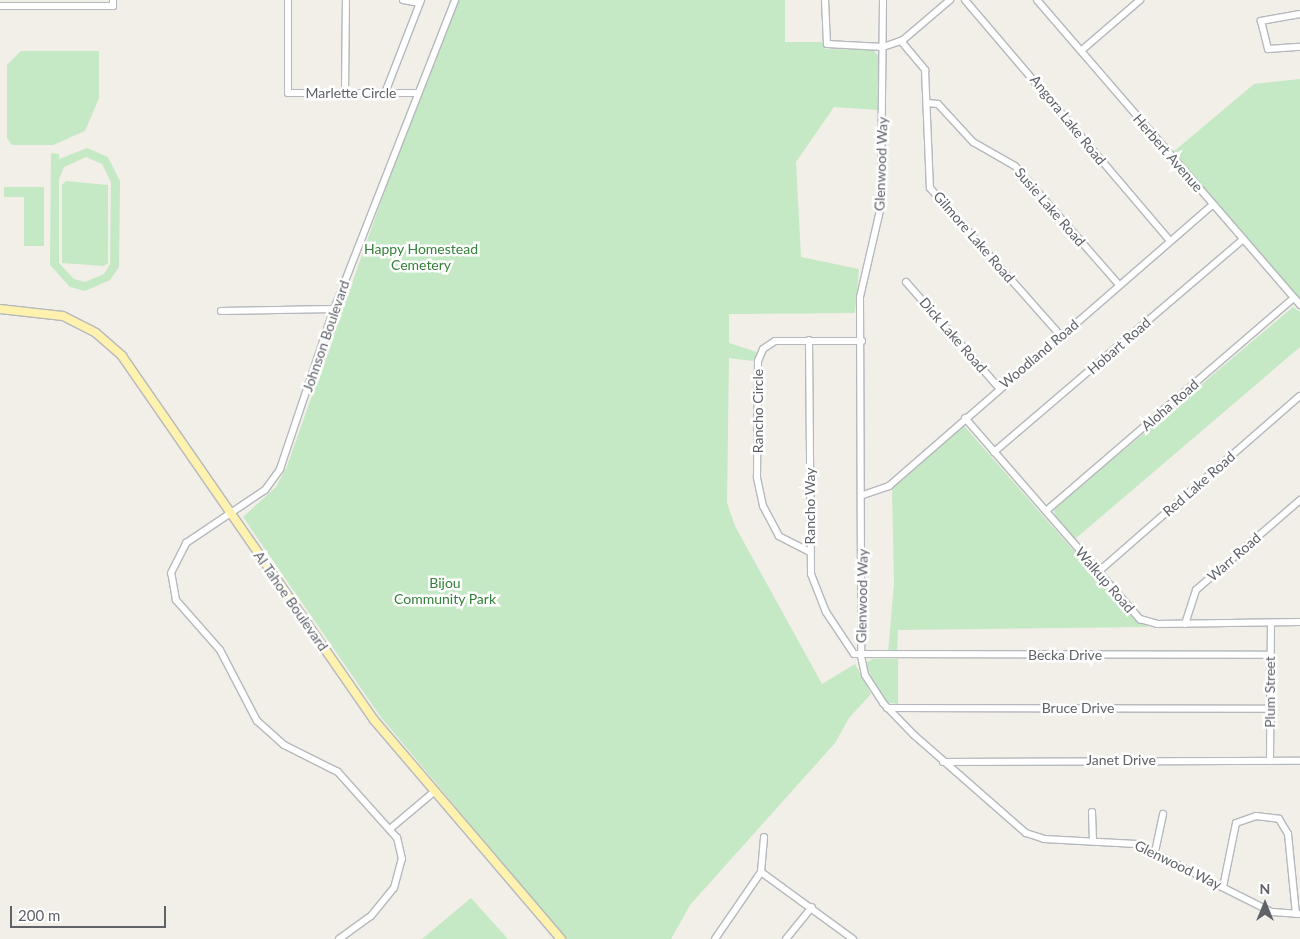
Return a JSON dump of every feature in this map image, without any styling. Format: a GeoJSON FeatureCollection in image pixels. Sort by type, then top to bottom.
{"type":"FeatureCollection","features":[{"type":"Feature","properties":{"kind":"main road","name":"Al Tahoe Boulevard"},"geometry":{"type":"LineString","coordinates":[[0,309],[52,312],[106,340],[128,363],[229,513],[365,708],[561,939]]}},
{"type":"Feature","properties":{"kind":"street","name":"Marlette Circle"},"geometry":{"type":"LineString","coordinates":[[288,0],[288,93],[418,93]]}},
{"type":"Feature","properties":{"kind":"street"},"geometry":{"type":"LineString","coordinates":[[345,92],[346,0]]}},
{"type":"Feature","properties":{"kind":"street"},"geometry":{"type":"LineString","coordinates":[[384,93],[420,2],[403,0]]}},
{"type":"Feature","properties":{"kind":"street","name":"Johnson Boulevard"},"geometry":{"type":"LineString","coordinates":[[391,828],[338,772],[284,745],[265,730],[220,650],[176,600],[171,582],[176,557],[186,543],[265,490],[280,470],[334,309],[455,0]]}},
{"type":"Feature","properties":{"kind":"street"},"geometry":{"type":"LineString","coordinates":[[825,0],[828,45],[883,46],[902,41],[950,0]]}},
{"type":"Feature","properties":{"kind":"street","name":"Glenwood Way"},"geometry":{"type":"LineString","coordinates":[[883,0],[882,206],[861,287],[861,656],[865,675],[887,708],[943,762],[1026,833],[1044,838],[1128,842],[1155,852],[1272,912],[1298,914]]}},
{"type":"Feature","properties":{"kind":"street","name":"Angora Lake Road"},"geometry":{"type":"LineString","coordinates":[[965,0],[1170,241]]}},
{"type":"Feature","properties":{"kind":"street","name":"Herbert Avenue"},"geometry":{"type":"LineString","coordinates":[[1037,0],[1300,305]]}},
{"type":"Feature","properties":{"kind":"street"},"geometry":{"type":"LineString","coordinates":[[1082,50],[1140,0]]}},
{"type":"Feature","properties":{"kind":"street"},"geometry":{"type":"LineString","coordinates":[[0,6],[113,3]]}},
{"type":"Feature","properties":{"kind":"street"},"geometry":{"type":"LineString","coordinates":[[1300,14],[1263,19],[1267,48],[1300,47]]}},
{"type":"Feature","properties":{"kind":"street","name":"Gilmore Lake Road"},"geometry":{"type":"LineString","coordinates":[[902,41],[922,64],[927,103],[930,188],[1061,336]]}},
{"type":"Feature","properties":{"kind":"street","name":"Susie Lake Road"},"geometry":{"type":"LineString","coordinates":[[927,103],[938,104],[973,142],[1015,166],[1119,285]]}},
{"type":"Feature","properties":{"kind":"street","name":"Woodland Road"},"geometry":{"type":"LineString","coordinates":[[862,495],[889,486],[999,388],[1212,205]]}},
{"type":"Feature","properties":{"kind":"street","name":"Hobart Road"},"geometry":{"type":"LineString","coordinates":[[994,452],[1242,238]]}},
{"type":"Feature","properties":{"kind":"street","name":"Dick Lake Road"},"geometry":{"type":"LineString","coordinates":[[906,282],[999,388]]}},
{"type":"Feature","properties":{"kind":"street","name":"Aloha Road"},"geometry":{"type":"LineString","coordinates":[[1046,511],[1294,298]]}},
{"type":"Feature","properties":{"kind":"street"},"geometry":{"type":"LineString","coordinates":[[221,311],[334,309]]}},
{"type":"Feature","properties":{"kind":"street","name":"Rancho Way"},"geometry":{"type":"LineString","coordinates":[[809,340],[810,552],[816,592],[851,652],[861,656]]}},
{"type":"Feature","properties":{"kind":"street","name":"Rancho Circle"},"geometry":{"type":"LineString","coordinates":[[810,552],[792,546],[775,531],[763,506],[757,477],[760,356],[775,341],[862,341]]}},
{"type":"Feature","properties":{"kind":"street","name":"Red Lake Road"},"geometry":{"type":"LineString","coordinates":[[1098,572],[1300,396]]}},
{"type":"Feature","properties":{"kind":"street","name":"Walkup Road"},"geometry":{"type":"LineString","coordinates":[[965,418],[1140,619],[1185,624],[1300,622]]}},
{"type":"Feature","properties":{"kind":"street","name":"Warr Road"},"geometry":{"type":"LineString","coordinates":[[1185,624],[1196,590],[1300,500]]}},
{"type":"Feature","properties":{"kind":"street","name":"Plum Street"},"geometry":{"type":"LineString","coordinates":[[1270,623],[1270,760]]}},
{"type":"Feature","properties":{"kind":"street","name":"Becka Drive"},"geometry":{"type":"LineString","coordinates":[[861,656],[1270,655]]}},
{"type":"Feature","properties":{"kind":"street","name":"Bruce Drive"},"geometry":{"type":"LineString","coordinates":[[887,708],[1270,708]]}},
{"type":"Feature","properties":{"kind":"street","name":"Janet Drive"},"geometry":{"type":"LineString","coordinates":[[943,762],[1300,761]]}},
{"type":"Feature","properties":{"kind":"street"},"geometry":{"type":"LineString","coordinates":[[339,939],[371,916],[394,888],[402,858],[391,828],[435,791]]}},
{"type":"Feature","properties":{"kind":"street"},"geometry":{"type":"LineString","coordinates":[[1092,812],[1093,840]]}},
{"type":"Feature","properties":{"kind":"street"},"geometry":{"type":"LineString","coordinates":[[1155,852],[1163,814]]}},
{"type":"Feature","properties":{"kind":"street"},"geometry":{"type":"LineString","coordinates":[[1223,887],[1236,823],[1256,816],[1279,819],[1288,834],[1298,914]]}},
{"type":"Feature","properties":{"kind":"street"},"geometry":{"type":"LineString","coordinates":[[715,939],[761,872],[764,837]]}},
{"type":"Feature","properties":{"kind":"street"},"geometry":{"type":"LineString","coordinates":[[761,872],[853,939]]}},
{"type":"Feature","properties":{"kind":"street"},"geometry":{"type":"LineString","coordinates":[[786,939],[812,908]]}},
{"type":"Feature","properties":{"kind":"green space"},"geometry":{"type":"Polygon","coordinates":[[[459,0],[785,0],[785,42],[822,42],[825,49],[873,50],[878,55],[878,110],[834,107],[796,162],[801,257],[859,269],[855,313],[729,314],[729,343],[757,352],[753,361],[729,358],[727,503],[735,526],[822,684],[855,664],[871,694],[849,718],[835,743],[690,905],[671,939],[566,939],[380,716],[243,517],[276,487],[287,466],[411,117],[459,0]]]}},
{"type":"Feature","properties":{"kind":"green space"},"geometry":{"type":"Polygon","coordinates":[[[21,51],[99,51],[99,98],[85,131],[53,145],[12,145],[7,138],[7,65],[21,51]]]}},
{"type":"Feature","properties":{"kind":"green space"},"geometry":{"type":"Polygon","coordinates":[[[1300,79],[1300,301],[1172,153],[1254,84],[1300,79]]]}},
{"type":"Feature","properties":{"kind":"green space"},"geometry":{"type":"Polygon","coordinates":[[[87,148],[108,157],[120,181],[119,267],[110,280],[85,291],[70,287],[50,265],[51,153],[59,154],[59,159],[87,148]],[[86,157],[64,167],[59,179],[59,263],[74,279],[85,282],[104,274],[110,264],[111,182],[102,164],[86,157]]]}},
{"type":"Feature","properties":{"kind":"green space"},"geometry":{"type":"Polygon","coordinates":[[[66,181],[108,185],[108,263],[104,266],[62,263],[62,185],[66,181]]]}},
{"type":"Feature","properties":{"kind":"green space"},"geometry":{"type":"Polygon","coordinates":[[[4,187],[44,187],[44,246],[24,246],[24,197],[4,197],[4,187]]]}},
{"type":"Feature","properties":{"kind":"green space"},"geometry":{"type":"Polygon","coordinates":[[[1293,307],[1300,312],[1300,347],[1075,539],[1055,516],[1054,509],[1293,307]]]}},
{"type":"Feature","properties":{"kind":"green space"},"geometry":{"type":"Polygon","coordinates":[[[964,426],[1133,618],[1149,627],[898,630],[897,653],[888,653],[894,584],[892,488],[964,426]]]}},
{"type":"Feature","properties":{"kind":"green space"},"geometry":{"type":"Polygon","coordinates":[[[872,659],[898,659],[898,704],[885,702],[873,683],[866,663],[872,659]]]}},
{"type":"Feature","properties":{"kind":"green space"},"geometry":{"type":"Polygon","coordinates":[[[471,898],[508,939],[422,939],[471,898]]]}},
{"type":"Feature","properties":{"kind":"park label","name":"Happy Homestead Cemetery"},"geometry":{"type":"Point","coordinates":[421,258]}},
{"type":"Feature","properties":{"kind":"park label","name":"Bijou Community Park"},"geometry":{"type":"Point","coordinates":[445,592]}}]}
